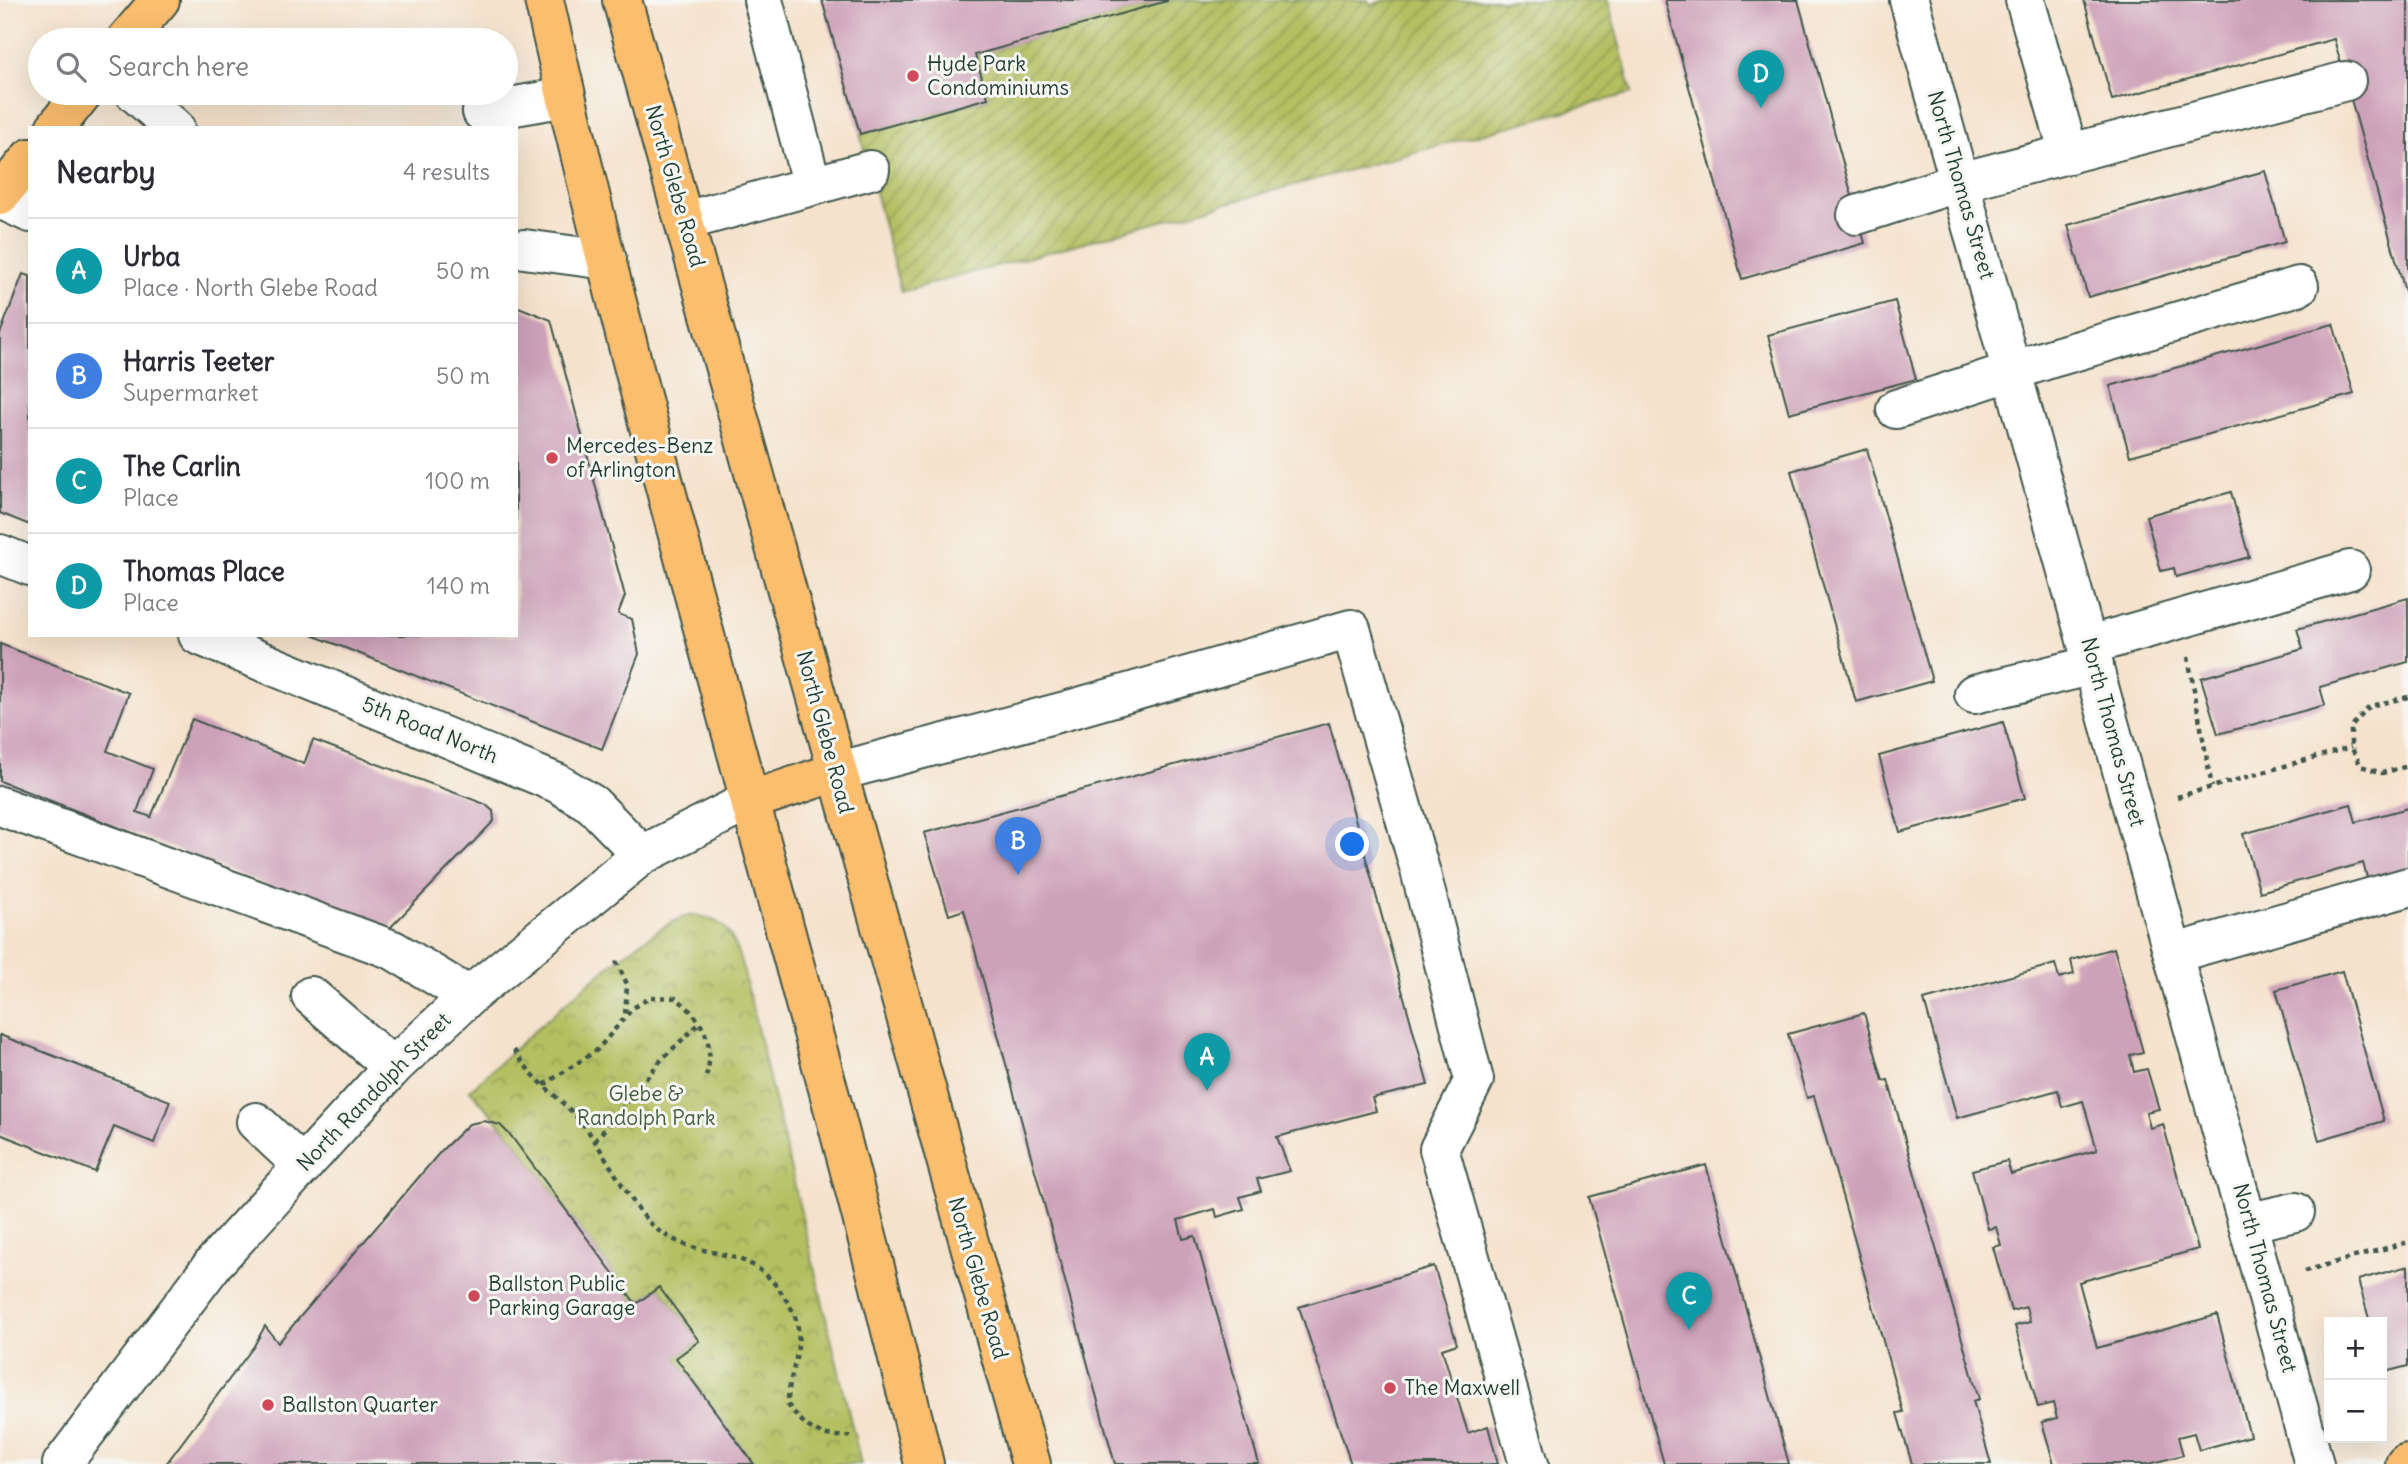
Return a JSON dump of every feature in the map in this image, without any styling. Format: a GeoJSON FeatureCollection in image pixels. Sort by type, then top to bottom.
{"type":"FeatureCollection","features":[{"type":"Feature","properties":{"kind":"main road"},"geometry":{"type":"LineString","coordinates":[[136,28],[160,0]]}},
{"type":"Feature","properties":{"kind":"main road"},"geometry":{"type":"LineString","coordinates":[[544,0],[607,260],[749,801],[869,1238],[923,1464]]}},
{"type":"Feature","properties":{"kind":"main road","name":"North Glebe Road"},"geometry":{"type":"LineString","coordinates":[[622,0],[770,520],[836,772],[1031,1464]]}},
{"type":"Feature","properties":{"kind":"main road"},"geometry":{"type":"LineString","coordinates":[[57,126],[73,105]]}},
{"type":"Feature","properties":{"kind":"main road"},"geometry":{"type":"LineString","coordinates":[[0,197],[28,162]]}},
{"type":"Feature","properties":{"kind":"main road","name":"North Randolph Street"},"geometry":{"type":"LineString","coordinates":[[749,801],[836,772]]}},
{"type":"Feature","properties":{"kind":"street"},"geometry":{"type":"LineString","coordinates":[[763,0],[812,186]]}},
{"type":"Feature","properties":{"kind":"street","name":"North Thomas Street"},"geometry":{"type":"LineString","coordinates":[[1909,0],[2250,1222],[2314,1464]]}},
{"type":"Feature","properties":{"kind":"street"},"geometry":{"type":"LineString","coordinates":[[2025,0],[2069,155]]}},
{"type":"Feature","properties":{"kind":"street"},"geometry":{"type":"LineString","coordinates":[[1857,215],[1960,182],[2346,81]]}},
{"type":"Feature","properties":{"kind":"street"},"geometry":{"type":"LineString","coordinates":[[482,112],[566,97]]}},
{"type":"Feature","properties":{"kind":"street"},"geometry":{"type":"LineString","coordinates":[[149,105],[173,126]]}},
{"type":"Feature","properties":{"kind":"street"},"geometry":{"type":"LineString","coordinates":[[685,221],[870,170]]}},
{"type":"Feature","properties":{"kind":"street"},"geometry":{"type":"LineString","coordinates":[[0,197],[28,212]]}},
{"type":"Feature","properties":{"kind":"street"},"geometry":{"type":"LineString","coordinates":[[524,249],[607,260]]}},
{"type":"Feature","properties":{"kind":"street"},"geometry":{"type":"LineString","coordinates":[[1896,409],[2014,370],[2299,286]]}},
{"type":"Feature","properties":{"kind":"street"},"geometry":{"type":"LineString","coordinates":[[0,554],[28,565]]}},
{"type":"Feature","properties":{"kind":"street"},"geometry":{"type":"LineString","coordinates":[[1974,694],[2092,655],[2181,618],[2350,570]]}},
{"type":"Feature","properties":{"kind":"street"},"geometry":{"type":"LineString","coordinates":[[836,772],[1065,712],[1351,629],[1420,870],[1474,1080],[1439,1149],[1528,1464]]}},
{"type":"Feature","properties":{"kind":"street","name":"5th Road North"},"geometry":{"type":"LineString","coordinates":[[203,637],[557,783],[592,804],[642,855]]}},
{"type":"Feature","properties":{"kind":"street","name":"North Randolph Street"},"geometry":{"type":"LineString","coordinates":[[62,1464],[214,1263],[393,1067],[469,996],[642,855],[749,801]]}},
{"type":"Feature","properties":{"kind":"street"},"geometry":{"type":"LineString","coordinates":[[0,806],[393,950],[469,996]]}},
{"type":"Feature","properties":{"kind":"street"},"geometry":{"type":"LineString","coordinates":[[2175,953],[2408,887]]}},
{"type":"Feature","properties":{"kind":"street"},"geometry":{"type":"LineString","coordinates":[[311,996],[393,1067]]}},
{"type":"Feature","properties":{"kind":"street"},"geometry":{"type":"LineString","coordinates":[[256,1122],[303,1166]]}},
{"type":"Feature","properties":{"kind":"street"},"geometry":{"type":"LineString","coordinates":[[2250,1222],[2295,1212]]}},
{"type":"Feature","properties":{"kind":"path"},"geometry":{"type":"LineString","coordinates":[[2181,618],[2212,787]]}},
{"type":"Feature","properties":{"kind":"path"},"geometry":{"type":"LineString","coordinates":[[2408,696],[2370,706],[2351,727],[2351,747],[2361,766],[2382,773],[2408,766]]}},
{"type":"Feature","properties":{"kind":"path"},"geometry":{"type":"LineString","coordinates":[[2177,797],[2351,747]]}},
{"type":"Feature","properties":{"kind":"path"},"geometry":{"type":"LineString","coordinates":[[616,961],[627,984],[625,1018]]}},
{"type":"Feature","properties":{"kind":"path"},"geometry":{"type":"LineString","coordinates":[[544,1085],[597,1050],[633,1008],[651,997],[676,998],[702,1022],[710,1046],[709,1067],[705,1079]]}},
{"type":"Feature","properties":{"kind":"path"},"geometry":{"type":"LineString","coordinates":[[595,1142],[662,1059],[702,1022]]}},
{"type":"Feature","properties":{"kind":"path"},"geometry":{"type":"LineString","coordinates":[[514,1050],[521,1062],[582,1123],[641,1213],[657,1230],[680,1242],[747,1260],[769,1276],[792,1310],[800,1340],[787,1387],[788,1405],[813,1431],[831,1437],[854,1436]]}},
{"type":"Feature","properties":{"kind":"path"},"geometry":{"type":"LineString","coordinates":[[2305,1271],[2408,1242]]}},
{"type":"Feature","properties":{"kind":"green space"},"geometry":{"type":"Polygon","coordinates":[[[1169,0],[1368,0],[1370,5],[1386,0],[1608,0],[1632,93],[901,292],[860,134],[988,98],[975,55],[1169,0]]]}},
{"type":"Feature","properties":{"kind":"green space","name":"Glebe & Randolph Park"},"geometry":{"type":"Polygon","coordinates":[[[694,915],[706,917],[723,926],[733,940],[743,969],[861,1464],[754,1464],[676,1358],[699,1341],[659,1287],[636,1304],[511,1136],[470,1090],[580,990],[615,962],[646,938],[674,922],[694,915]]]}},
{"type":"Feature","properties":{"kind":"building","name":"Hyde Park Condominiums"},"geometry":{"type":"Polygon","coordinates":[[[822,0],[1167,1],[975,55],[988,98],[860,134],[822,0]]]}},
{"type":"Feature","properties":{"kind":"building"},"geometry":{"type":"Polygon","coordinates":[[[1665,0],[1798,0],[1865,243],[1742,279],[1665,0]]]}},
{"type":"Feature","properties":{"kind":"building"},"geometry":{"type":"Polygon","coordinates":[[[2084,0],[2408,0],[2408,302],[2334,39],[2112,100],[2084,0]]]}},
{"type":"Feature","properties":{"kind":"building"},"geometry":{"type":"Polygon","coordinates":[[[2265,171],[2285,242],[2088,297],[2068,225],[2265,171]]]}},
{"type":"Feature","properties":{"kind":"building"},"geometry":{"type":"Polygon","coordinates":[[[23,274],[28,275],[28,524],[0,513],[0,334],[23,274]]]}},
{"type":"Feature","properties":{"kind":"building"},"geometry":{"type":"Polygon","coordinates":[[[1895,301],[1916,379],[1789,413],[1768,335],[1895,301]]]}},
{"type":"Feature","properties":{"kind":"building","name":"Mercedes-Benz of Arlington"},"geometry":{"type":"Polygon","coordinates":[[[518,307],[551,320],[625,596],[618,614],[632,619],[639,654],[602,749],[317,637],[518,637],[518,307]]]}},
{"type":"Feature","properties":{"kind":"building"},"geometry":{"type":"Polygon","coordinates":[[[2333,324],[2354,394],[2130,456],[2110,386],[2333,324]]]}},
{"type":"Feature","properties":{"kind":"building"},"geometry":{"type":"Polygon","coordinates":[[[1867,449],[1932,681],[1856,702],[1791,471],[1867,449]]]}},
{"type":"Feature","properties":{"kind":"building"},"geometry":{"type":"Polygon","coordinates":[[[2231,492],[2249,557],[2176,577],[2174,568],[2161,571],[2146,516],[2231,492]]]}},
{"type":"Feature","properties":{"kind":"building"},"geometry":{"type":"Polygon","coordinates":[[[2408,598],[2408,662],[2320,687],[2325,705],[2218,734],[2201,678],[2303,649],[2297,629],[2408,598]]]}},
{"type":"Feature","properties":{"kind":"building"},"geometry":{"type":"Polygon","coordinates":[[[0,644],[129,693],[107,751],[153,769],[137,812],[151,817],[192,719],[304,764],[313,740],[485,804],[493,811],[494,821],[386,932],[0,781],[0,644]]]}},
{"type":"Feature","properties":{"kind":"building"},"geometry":{"type":"Polygon","coordinates":[[[2003,722],[2025,798],[1900,832],[1879,756],[2003,722]]]}},
{"type":"Feature","properties":{"kind":"building"},"geometry":{"type":"Polygon","coordinates":[[[1329,723],[1428,1085],[1372,1098],[1376,1111],[1277,1137],[1290,1171],[1257,1179],[1261,1191],[1240,1197],[1244,1209],[1217,1217],[1215,1209],[1178,1220],[1183,1239],[1195,1236],[1259,1464],[1115,1464],[964,910],[949,915],[924,833],[1329,723]]]}},
{"type":"Feature","properties":{"kind":"building"},"geometry":{"type":"Polygon","coordinates":[[[2351,804],[2356,822],[2408,808],[2408,870],[2368,881],[2363,863],[2260,892],[2243,834],[2351,804]]]}},
{"type":"Feature","properties":{"kind":"building"},"geometry":{"type":"Polygon","coordinates":[[[2114,948],[2143,1052],[2130,1055],[2134,1072],[2147,1069],[2159,1109],[2146,1112],[2150,1128],[2163,1124],[2198,1249],[2079,1282],[2097,1348],[2217,1315],[2250,1436],[2199,1450],[2194,1433],[2178,1437],[2183,1455],[2149,1464],[2054,1464],[2042,1422],[2057,1418],[2053,1403],[2038,1407],[2015,1326],[2030,1322],[2026,1307],[2011,1311],[1993,1247],[2001,1245],[1996,1227],[1988,1229],[1972,1170],[2007,1161],[2011,1174],[2097,1150],[2083,1101],[2062,1107],[2058,1090],[1957,1118],[1924,1000],[2055,964],[2059,978],[2074,974],[2071,960],[2114,948]]]}},
{"type":"Feature","properties":{"kind":"building"},"geometry":{"type":"Polygon","coordinates":[[[2342,971],[2384,1121],[2319,1140],[2276,990],[2342,971]]]}},
{"type":"Feature","properties":{"kind":"building"},"geometry":{"type":"Polygon","coordinates":[[[1864,1013],[1883,1081],[1888,1080],[1979,1399],[1973,1401],[1991,1464],[1912,1464],[1897,1413],[1903,1412],[1814,1096],[1807,1098],[1788,1034],[1864,1013]]]}},
{"type":"Feature","properties":{"kind":"building"},"geometry":{"type":"Polygon","coordinates":[[[0,1035],[170,1101],[154,1143],[114,1127],[95,1172],[0,1134],[0,1035]]]}},
{"type":"Feature","properties":{"kind":"building","name":"Ballston Public Parking Garage"},"geometry":{"type":"Polygon","coordinates":[[[484,1121],[500,1125],[511,1136],[636,1304],[659,1287],[699,1341],[676,1358],[754,1464],[166,1464],[254,1346],[265,1326],[278,1343],[441,1151],[469,1124],[484,1121]]]}},
{"type":"Feature","properties":{"kind":"building"},"geometry":{"type":"Polygon","coordinates":[[[1706,1165],[1789,1464],[1664,1464],[1589,1197],[1706,1165]]]}},
{"type":"Feature","properties":{"kind":"building","name":"The Maxwell"},"geometry":{"type":"Polygon","coordinates":[[[1434,1266],[1457,1344],[1442,1349],[1468,1433],[1488,1426],[1498,1464],[1351,1464],[1299,1307],[1434,1266]]]}},
{"type":"Feature","properties":{"kind":"building"},"geometry":{"type":"Polygon","coordinates":[[[2408,1266],[2408,1366],[2387,1371],[2387,1317],[2369,1317],[2358,1280],[2408,1266]]]}},
{"type":"Feature","properties":{"kind":"place","name":"Hyde Park Condominiums"},"geometry":{"type":"Point","coordinates":[913,76]}},
{"type":"Feature","properties":{"kind":"place","name":"Thomas Place"},"geometry":{"type":"Point","coordinates":[1761,108]}},
{"type":"Feature","properties":{"kind":"place","name":"Mercedes-Benz of Arlington"},"geometry":{"type":"Point","coordinates":[552,458]}},
{"type":"Feature","properties":{"kind":"place","name":"Harris Teeter"},"geometry":{"type":"Point","coordinates":[1018,875]}},
{"type":"Feature","properties":{"kind":"place","name":"Urba"},"geometry":{"type":"Point","coordinates":[1207,1091]}},
{"type":"Feature","properties":{"kind":"place","name":"Ballston Public Parking Garage"},"geometry":{"type":"Point","coordinates":[474,1296]}},
{"type":"Feature","properties":{"kind":"place","name":"The Carlin"},"geometry":{"type":"Point","coordinates":[1689,1330]}},
{"type":"Feature","properties":{"kind":"place","name":"The Maxwell"},"geometry":{"type":"Point","coordinates":[1390,1388]}},
{"type":"Feature","properties":{"kind":"place","name":"Ballston Quarter"},"geometry":{"type":"Point","coordinates":[268,1405]}}]}
